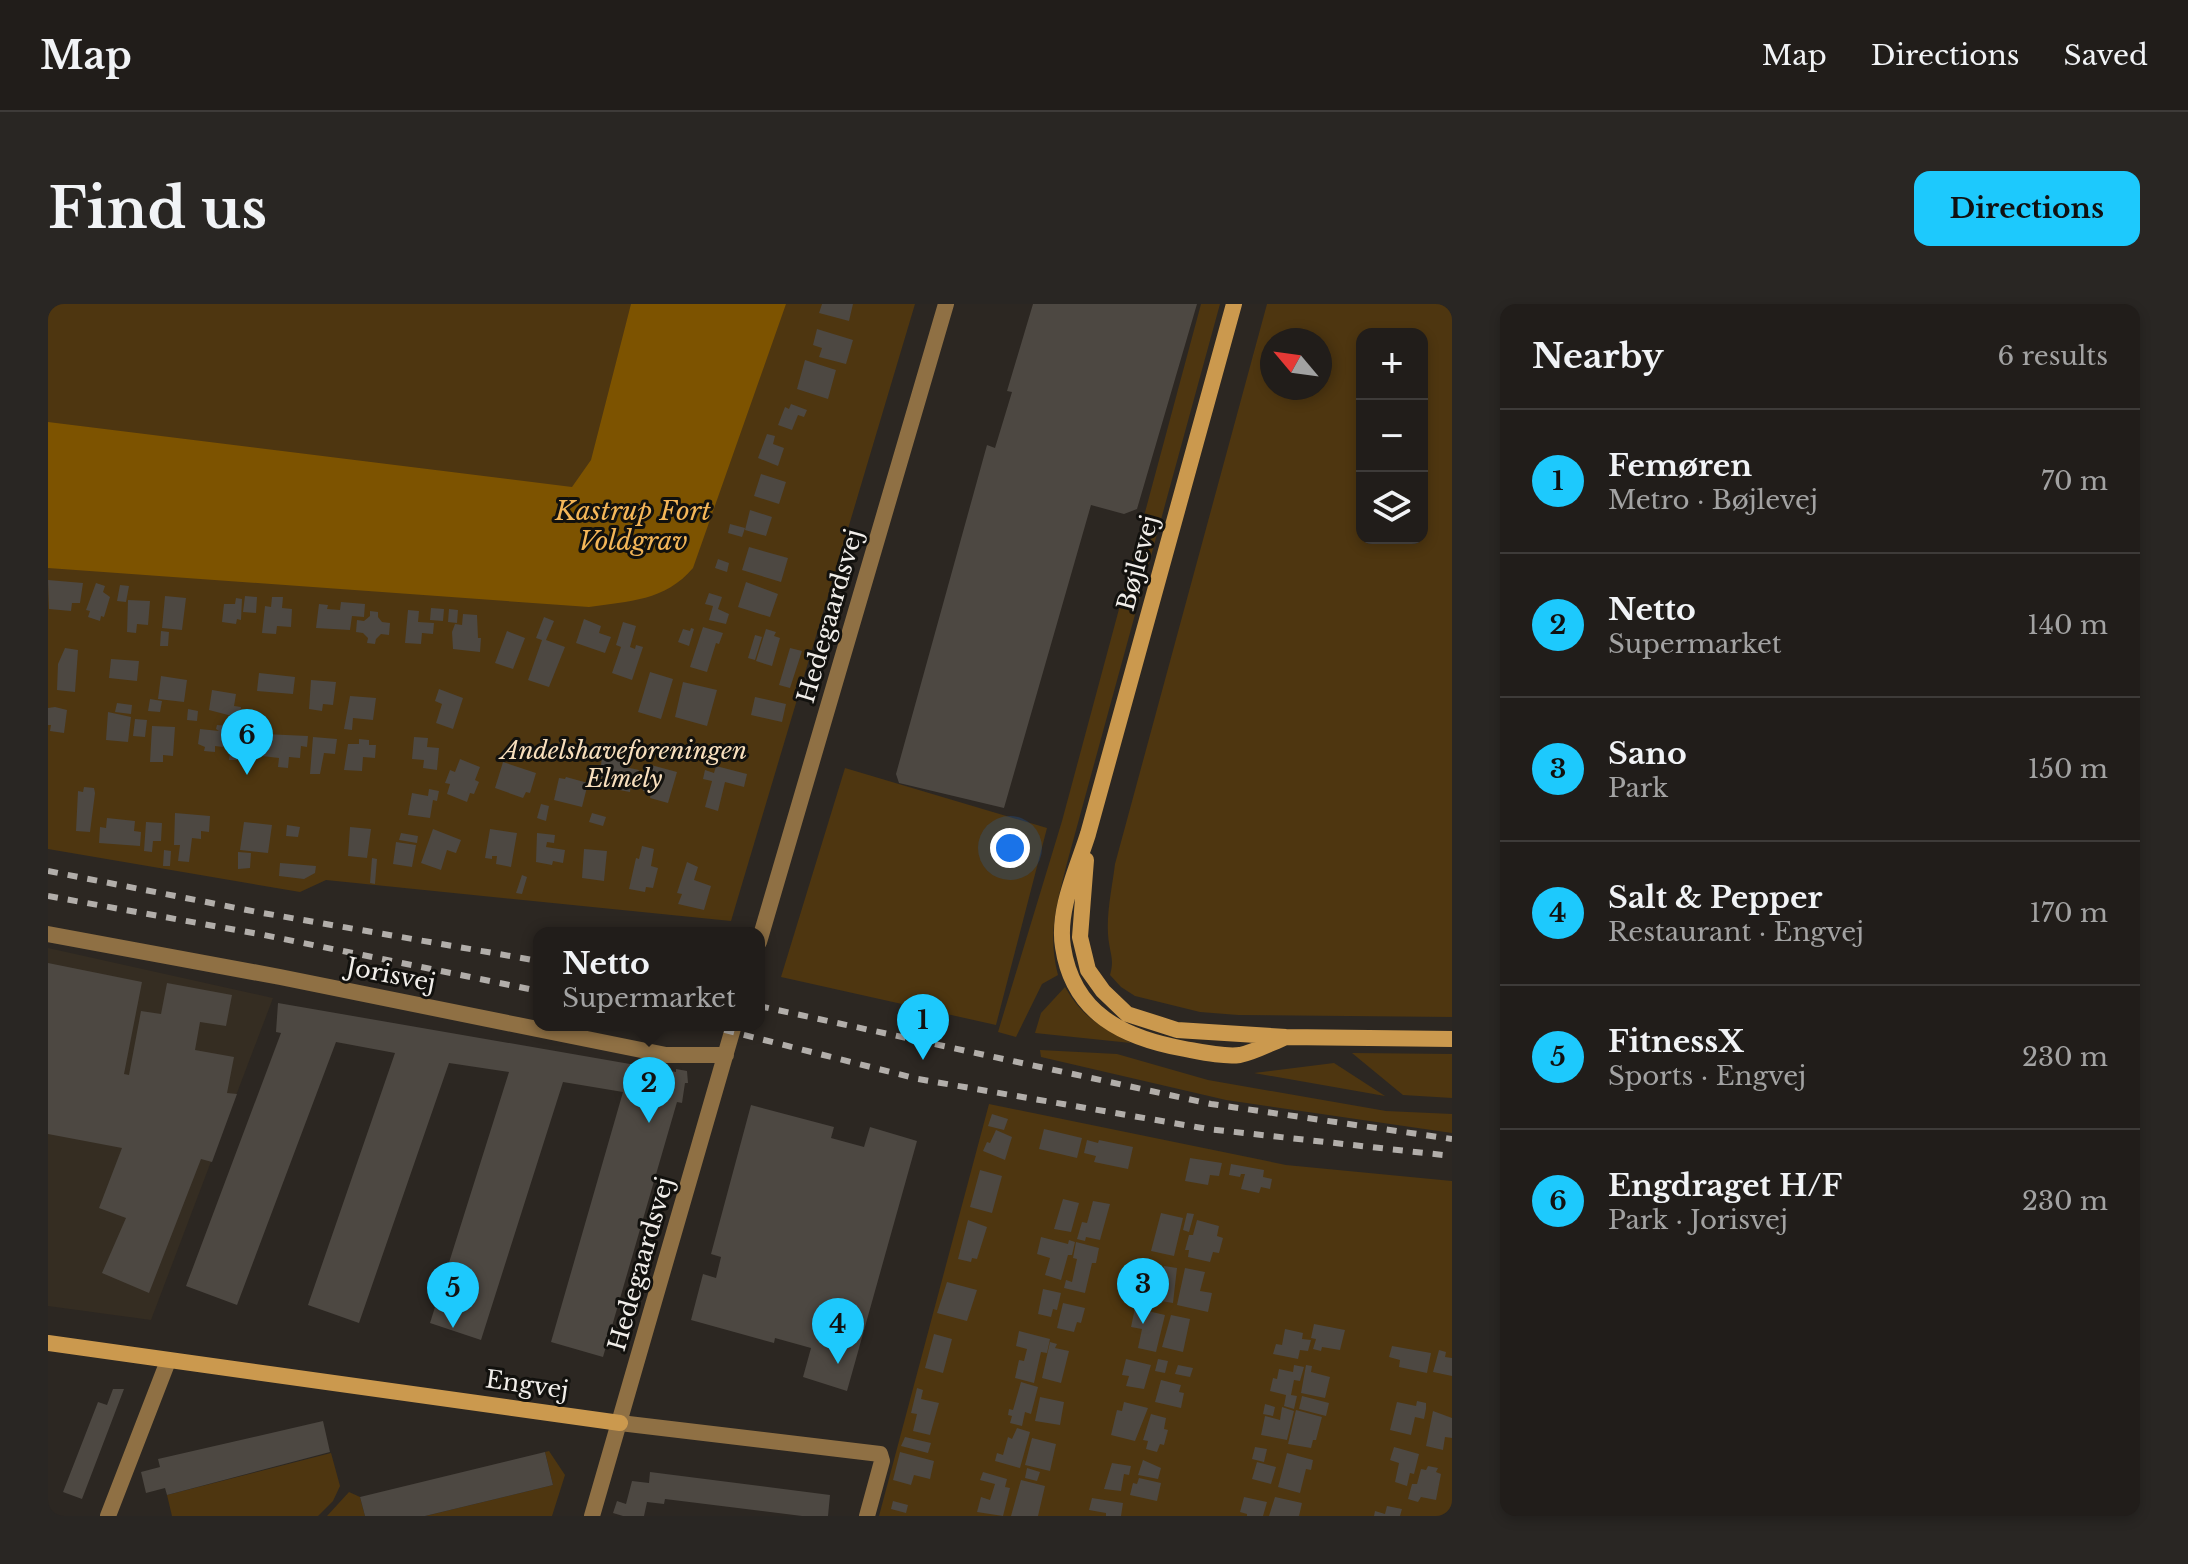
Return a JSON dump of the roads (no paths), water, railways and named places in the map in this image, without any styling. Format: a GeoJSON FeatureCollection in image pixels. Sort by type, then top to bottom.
{"type":"FeatureCollection","features":[{"type":"Feature","properties":{"kind":"street","name":"Hedegaardsvej"},"geometry":{"type":"LineString","coordinates":[[763,927],[946,304]]}},
{"type":"Feature","properties":{"kind":"street","name":"Bøjlevej"},"geometry":{"type":"LineString","coordinates":[[1234,304],[1088,834],[1066,902],[1062,944],[1070,979],[1088,1007],[1115,1027],[1157,1044],[1197,1051],[1239,1055],[1286,1037],[1452,1039]]}},
{"type":"Feature","properties":{"kind":"street","name":"Jorisvej"},"geometry":{"type":"LineString","coordinates":[[48,934],[533,1028]]}},
{"type":"Feature","properties":{"kind":"street","name":"Jorisvej"},"geometry":{"type":"LineString","coordinates":[[547,1031],[666,1055],[726,1055]]}},
{"type":"Feature","properties":{"kind":"street","name":"Hedegaardsvej"},"geometry":{"type":"LineString","coordinates":[[592,1516],[732,1031]]}},
{"type":"Feature","properties":{"kind":"street","name":"Engvej"},"geometry":{"type":"LineString","coordinates":[[48,1343],[620,1423],[880,1454],[882,1461],[867,1516]]}},
{"type":"Feature","properties":{"kind":"street"},"geometry":{"type":"LineString","coordinates":[[108,1516],[168,1361]]}},
{"type":"Feature","properties":{"kind":"water","name":"Kastrup Fort Voldgrav"},"geometry":{"type":"Polygon","coordinates":[[[631,304],[786,304],[693,568],[671,587],[658,593],[632,601],[589,607],[48,568],[48,422],[572,487],[591,460],[631,304]]]}},
{"type":"Feature","properties":{"kind":"railway"},"geometry":{"type":"LineString","coordinates":[[48,871],[257,912],[533,960]]}},
{"type":"Feature","properties":{"kind":"railway"},"geometry":{"type":"LineString","coordinates":[[48,896],[264,935],[533,990]]}},
{"type":"Feature","properties":{"kind":"railway"},"geometry":{"type":"LineString","coordinates":[[765,1007],[1211,1104],[1452,1139]]}},
{"type":"Feature","properties":{"kind":"railway"},"geometry":{"type":"LineString","coordinates":[[729,1031],[918,1079],[1208,1129],[1452,1156]]}},
{"type":"Feature","properties":{"kind":"place","name":"Engdraget H/F"},"geometry":{"type":"Point","coordinates":[247,775]}},
{"type":"Feature","properties":{"kind":"place","name":"Femøren"},"geometry":{"type":"Point","coordinates":[923,1060]}},
{"type":"Feature","properties":{"kind":"place","name":"Netto"},"geometry":{"type":"Point","coordinates":[649,1123]}},
{"type":"Feature","properties":{"kind":"place","name":"Sano"},"geometry":{"type":"Point","coordinates":[1143,1324]}},
{"type":"Feature","properties":{"kind":"place","name":"FitnessX"},"geometry":{"type":"Point","coordinates":[453,1328]}},
{"type":"Feature","properties":{"kind":"place","name":"Salt & Pepper"},"geometry":{"type":"Point","coordinates":[838,1364]}},
{"type":"Feature","properties":{"kind":"park label","name":"Andelshaveforeningen Elmely"},"geometry":{"type":"Point","coordinates":[624,765]}}]}
